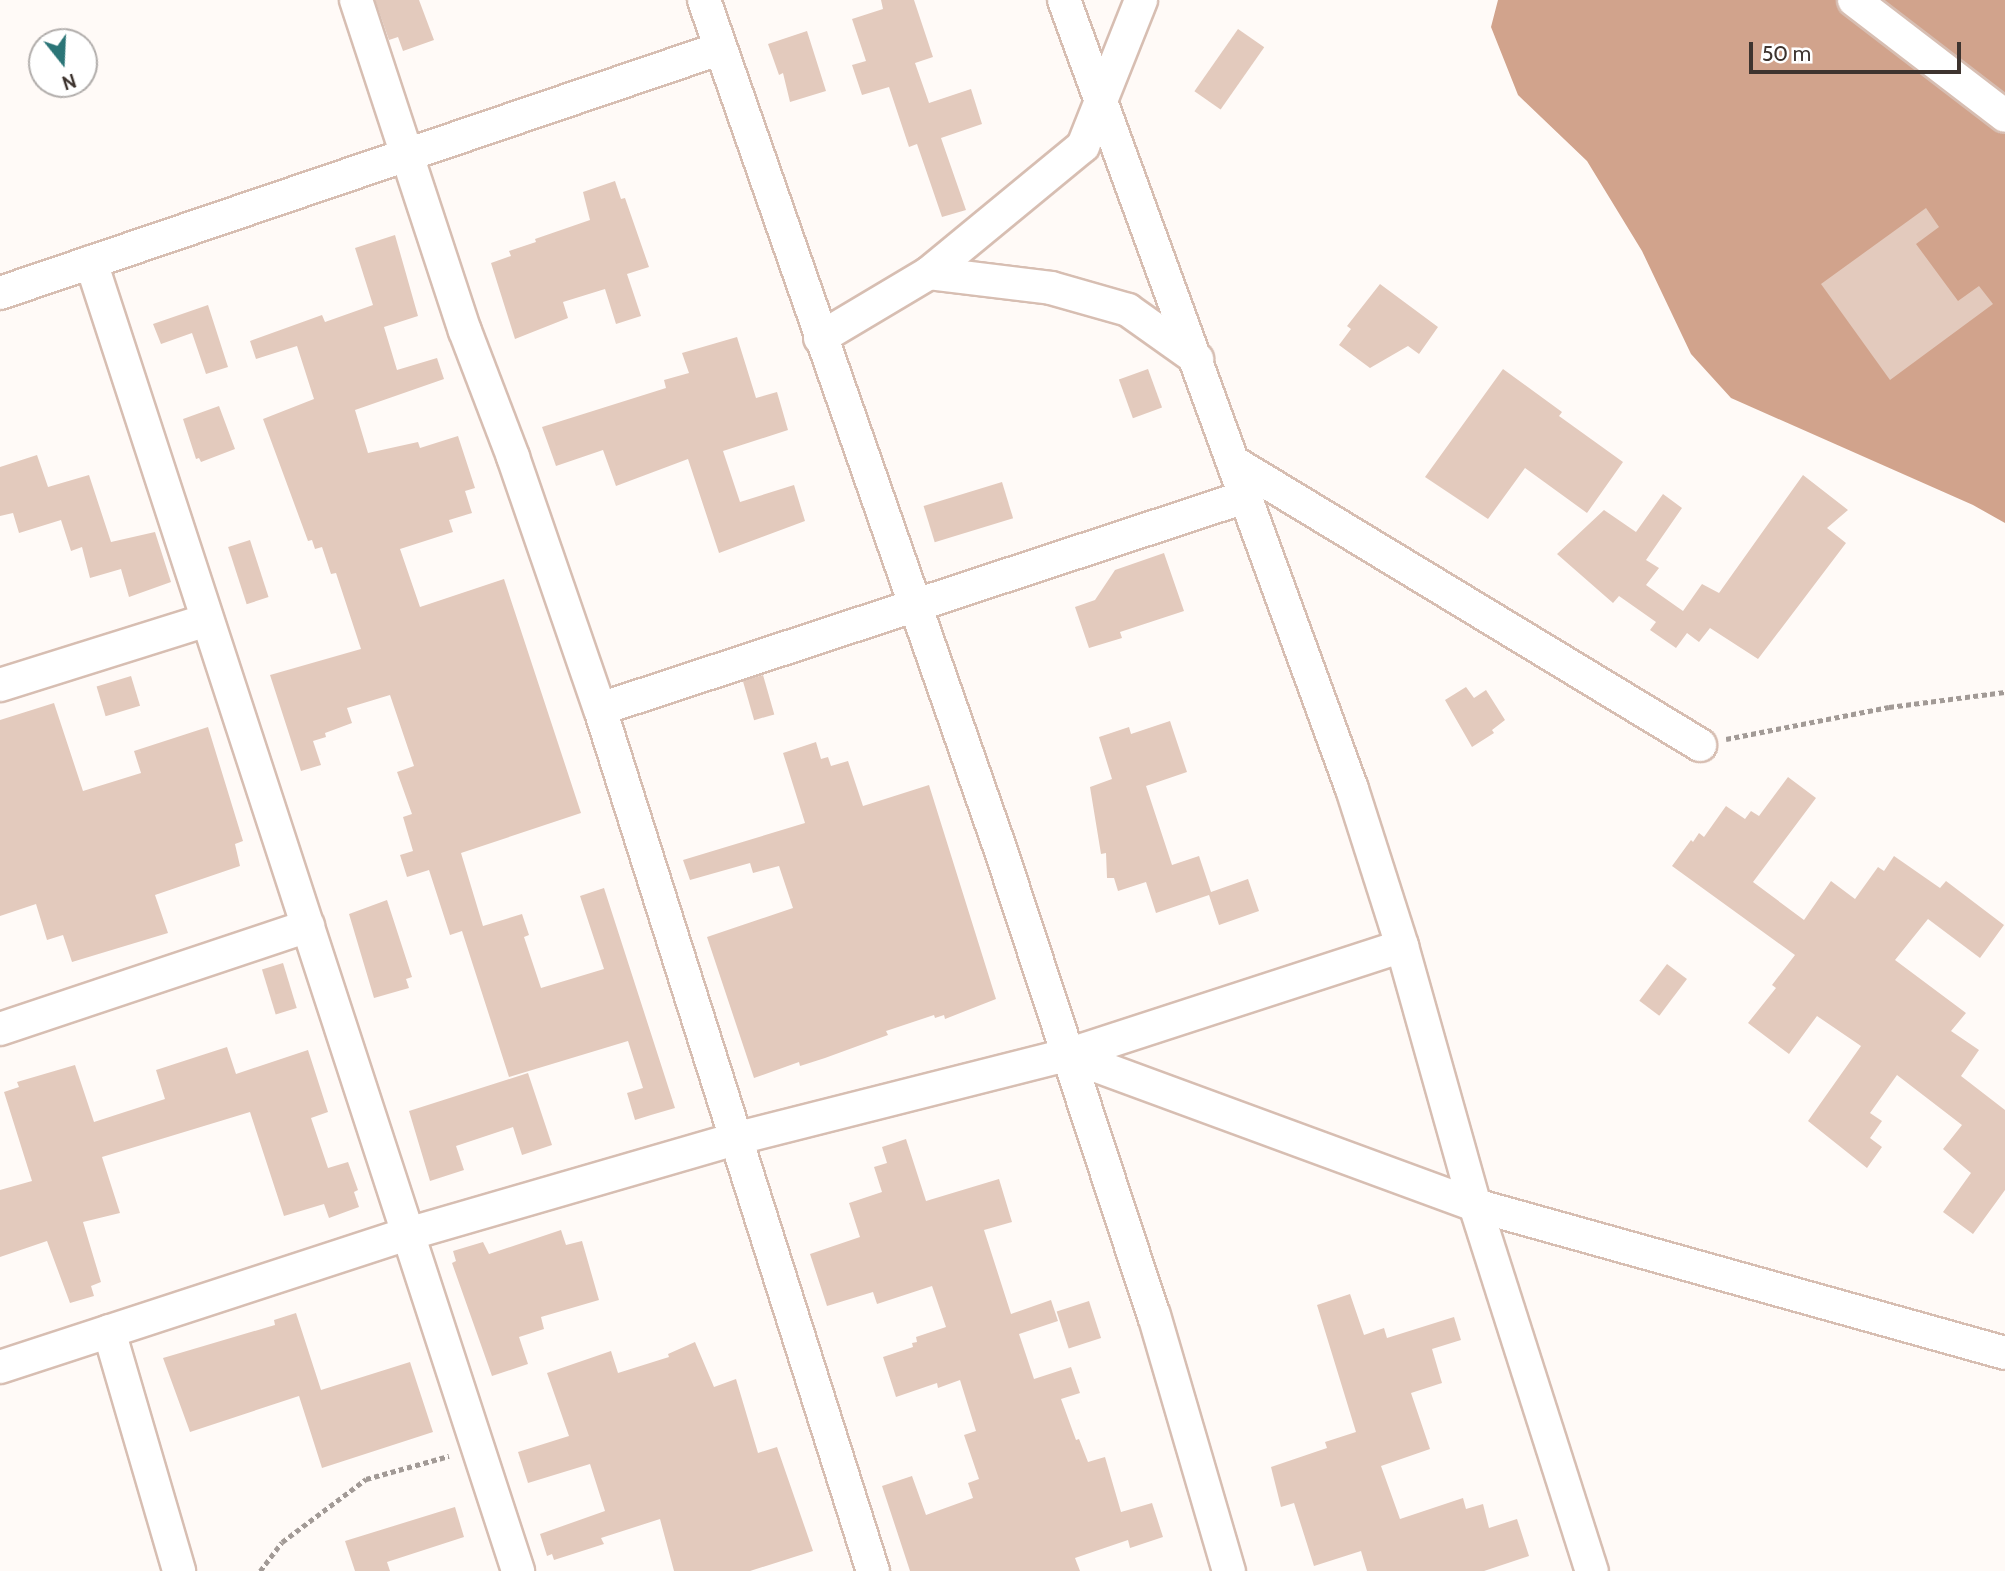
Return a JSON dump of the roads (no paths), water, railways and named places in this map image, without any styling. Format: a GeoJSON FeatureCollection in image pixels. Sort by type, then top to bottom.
{"type":"FeatureCollection","features":[{"type":"Feature","properties":{"kind":"street"},"geometry":{"type":"LineString","coordinates":[[356,0],[465,331],[513,457],[600,709],[873,1571]]}},
{"type":"Feature","properties":{"kind":"street"},"geometry":{"type":"LineString","coordinates":[[704,0],[1001,851],[1154,1315],[1229,1571]]}},
{"type":"Feature","properties":{"kind":"street"},"geometry":{"type":"LineString","coordinates":[[1064,0],[1236,463],[1352,789],[1402,946],[1475,1205],[1592,1571]]}},
{"type":"Feature","properties":{"kind":"street"},"geometry":{"type":"LineString","coordinates":[[820,338],[929,273],[1083,146],[1141,0]]}},
{"type":"Feature","properties":{"kind":"street"},"geometry":{"type":"LineString","coordinates":[[1854,0],[2005,116]]}},
{"type":"Feature","properties":{"kind":"street"},"geometry":{"type":"LineString","coordinates":[[0,293],[719,49]]}},
{"type":"Feature","properties":{"kind":"street"},"geometry":{"type":"LineString","coordinates":[[91,262],[517,1571]]}},
{"type":"Feature","properties":{"kind":"street"},"geometry":{"type":"LineString","coordinates":[[929,273],[1051,288],[1128,310],[1197,359]]}},
{"type":"Feature","properties":{"kind":"street"},"geometry":{"type":"LineString","coordinates":[[1236,463],[1700,744]]}},
{"type":"Feature","properties":{"kind":"street"},"geometry":{"type":"LineString","coordinates":[[600,709],[1248,496]]}},
{"type":"Feature","properties":{"kind":"street"},"geometry":{"type":"LineString","coordinates":[[0,685],[207,620]]}},
{"type":"Feature","properties":{"kind":"street"},"geometry":{"type":"LineString","coordinates":[[0,1029],[308,926]]}},
{"type":"Feature","properties":{"kind":"street"},"geometry":{"type":"LineString","coordinates":[[0,1367],[408,1234],[737,1138],[1067,1055],[1402,946]]}},
{"type":"Feature","properties":{"kind":"street"},"geometry":{"type":"LineString","coordinates":[[1067,1055],[1475,1205],[2005,1353]]}},
{"type":"Feature","properties":{"kind":"street"},"geometry":{"type":"LineString","coordinates":[[109,1331],[179,1571]]}}]}
